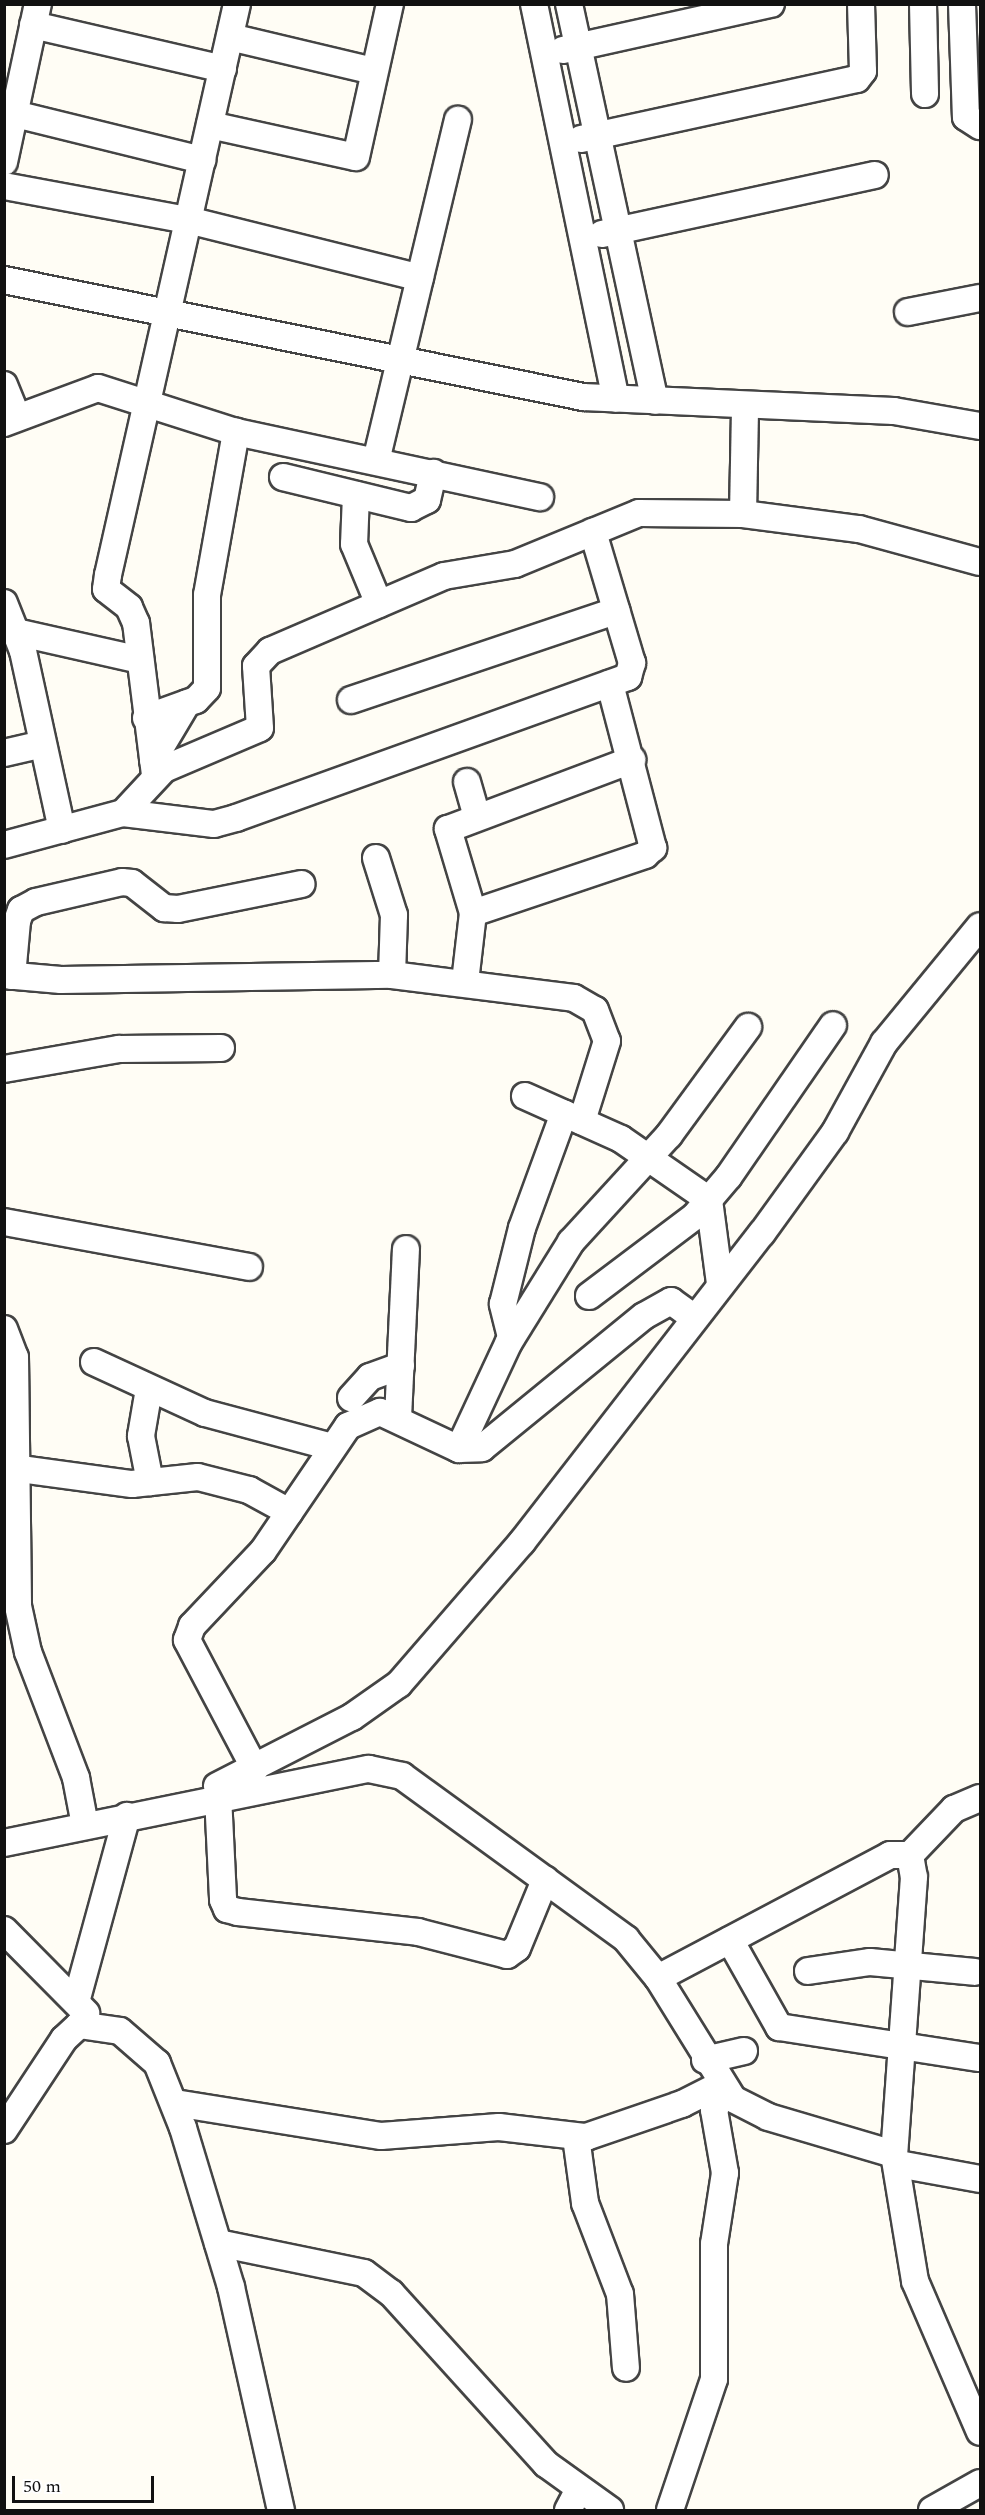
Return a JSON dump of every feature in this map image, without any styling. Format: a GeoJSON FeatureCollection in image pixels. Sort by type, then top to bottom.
{"type":"FeatureCollection","features":[{"type":"Feature","properties":{"kind":"street"},"geometry":{"type":"LineString","coordinates":[[152,772],[141,660],[129,607],[106,589],[145,405],[237,4]]}},
{"type":"Feature","properties":{"kind":"street"},"geometry":{"type":"LineString","coordinates":[[210,125],[356,157],[390,4]]}},
{"type":"Feature","properties":{"kind":"street"},"geometry":{"type":"LineString","coordinates":[[534,4],[616,399]]}},
{"type":"Feature","properties":{"kind":"street"},"geometry":{"type":"LineString","coordinates":[[569,4],[655,401]]}},
{"type":"Feature","properties":{"kind":"street"},"geometry":{"type":"LineString","coordinates":[[545,53],[578,48],[771,4]]}},
{"type":"Feature","properties":{"kind":"street"},"geometry":{"type":"LineString","coordinates":[[564,142],[857,79],[863,71],[861,4]]}},
{"type":"Feature","properties":{"kind":"street"},"geometry":{"type":"LineString","coordinates":[[923,4],[925,94]]}},
{"type":"Feature","properties":{"kind":"street"},"geometry":{"type":"LineString","coordinates":[[962,4],[966,117],[981,126]]}},
{"type":"Feature","properties":{"kind":"street"},"geometry":{"type":"LineString","coordinates":[[4,162],[35,15],[223,69]]}},
{"type":"Feature","properties":{"kind":"street"},"geometry":{"type":"LineString","coordinates":[[230,38],[374,71]]}},
{"type":"Feature","properties":{"kind":"street"},"geometry":{"type":"LineString","coordinates":[[15,114],[202,160]]}},
{"type":"Feature","properties":{"kind":"street"},"geometry":{"type":"LineString","coordinates":[[376,461],[458,120]]}},
{"type":"Feature","properties":{"kind":"street"},"geometry":{"type":"LineString","coordinates":[[584,237],[874,175]]}},
{"type":"Feature","properties":{"kind":"street"},"geometry":{"type":"LineString","coordinates":[[4,186],[188,220],[420,278]]}},
{"type":"Feature","properties":{"kind":"street"},"geometry":{"type":"LineString","coordinates":[[4,280],[400,360],[616,399],[894,411],[981,426]]}},
{"type":"Feature","properties":{"kind":"street"},"geometry":{"type":"LineString","coordinates":[[908,312],[981,298]]}},
{"type":"Feature","properties":{"kind":"street"},"geometry":{"type":"LineString","coordinates":[[4,385],[11,420],[88,388],[236,432],[540,497]]}},
{"type":"Feature","properties":{"kind":"street"},"geometry":{"type":"LineString","coordinates":[[743,514],[745,406]]}},
{"type":"Feature","properties":{"kind":"street"},"geometry":{"type":"LineString","coordinates":[[146,718],[187,703],[207,688],[207,594],[236,432]]}},
{"type":"Feature","properties":{"kind":"street"},"geometry":{"type":"LineString","coordinates":[[283,477],[418,508],[427,500],[433,473]]}},
{"type":"Feature","properties":{"kind":"street"},"geometry":{"type":"LineString","coordinates":[[356,495],[354,544],[379,604]]}},
{"type":"Feature","properties":{"kind":"street"},"geometry":{"type":"LineString","coordinates":[[152,772],[260,728],[260,657],[444,576],[515,564],[639,513],[743,514],[859,529],[981,562]]}},
{"type":"Feature","properties":{"kind":"street"},"geometry":{"type":"LineString","coordinates":[[4,845],[133,813],[193,822],[225,821],[610,684],[632,671],[593,532]]}},
{"type":"Feature","properties":{"kind":"street"},"geometry":{"type":"LineString","coordinates":[[4,603],[42,744],[62,830]]}},
{"type":"Feature","properties":{"kind":"street"},"geometry":{"type":"LineString","coordinates":[[351,700],[616,611]]}},
{"type":"Feature","properties":{"kind":"street"},"geometry":{"type":"LineString","coordinates":[[15,644],[141,660]]}},
{"type":"Feature","properties":{"kind":"street"},"geometry":{"type":"LineString","coordinates":[[472,913],[651,852],[654,842],[610,684]]}},
{"type":"Feature","properties":{"kind":"street"},"geometry":{"type":"LineString","coordinates":[[133,813],[187,703]]}},
{"type":"Feature","properties":{"kind":"street"},"geometry":{"type":"LineString","coordinates":[[4,753],[42,744]]}},
{"type":"Feature","properties":{"kind":"street"},"geometry":{"type":"LineString","coordinates":[[465,982],[472,913],[446,836],[451,825],[632,760]]}},
{"type":"Feature","properties":{"kind":"street"},"geometry":{"type":"LineString","coordinates":[[467,782],[477,816]]}},
{"type":"Feature","properties":{"kind":"street"},"geometry":{"type":"LineString","coordinates":[[376,858],[394,915],[392,975]]}},
{"type":"Feature","properties":{"kind":"street"},"geometry":{"type":"LineString","coordinates":[[302,884],[178,909],[164,908],[132,883],[122,882],[36,902],[21,910],[8,976],[392,975],[538,990],[574,998],[595,1010],[607,1041],[522,1228],[503,1304],[511,1337]]}},
{"type":"Feature","properties":{"kind":"street"},"geometry":{"type":"LineString","coordinates":[[173,1804],[255,1769],[352,1717],[399,1684],[522,1542],[835,1132],[884,1043],[981,926]]}},
{"type":"Feature","properties":{"kind":"street"},"geometry":{"type":"LineString","coordinates":[[590,1296],[657,1249],[709,1200],[832,1025]]}},
{"type":"Feature","properties":{"kind":"street"},"geometry":{"type":"LineString","coordinates":[[459,1449],[511,1337],[589,1217],[650,1156],[748,1027]]}},
{"type":"Feature","properties":{"kind":"street"},"geometry":{"type":"LineString","coordinates":[[4,1069],[119,1049],[221,1048]]}},
{"type":"Feature","properties":{"kind":"street"},"geometry":{"type":"LineString","coordinates":[[525,1096],[573,1117],[650,1156],[709,1200],[720,1284]]}},
{"type":"Feature","properties":{"kind":"street"},"geometry":{"type":"LineString","coordinates":[[4,1222],[249,1267]]}},
{"type":"Feature","properties":{"kind":"street"},"geometry":{"type":"LineString","coordinates":[[398,1418],[406,1249]]}},
{"type":"Feature","properties":{"kind":"street"},"geometry":{"type":"LineString","coordinates":[[255,1769],[187,1640],[192,1626],[264,1551],[332,1447],[364,1415],[398,1418],[459,1449],[482,1448],[670,1301],[693,1317]]}},
{"type":"Feature","properties":{"kind":"street"},"geometry":{"type":"LineString","coordinates":[[4,1329],[15,1357],[13,1468],[18,1606],[28,1652],[76,1778],[85,1825]]}},
{"type":"Feature","properties":{"kind":"street"},"geometry":{"type":"LineString","coordinates":[[94,1362],[149,1389],[236,1424],[332,1447]]}},
{"type":"Feature","properties":{"kind":"street"},"geometry":{"type":"LineString","coordinates":[[351,1398],[370,1377],[401,1366]]}},
{"type":"Feature","properties":{"kind":"street"},"geometry":{"type":"LineString","coordinates":[[149,1389],[141,1436],[150,1482]]}},
{"type":"Feature","properties":{"kind":"street"},"geometry":{"type":"LineString","coordinates":[[13,1468],[103,1483],[150,1482],[198,1477],[249,1490],[289,1512]]}},
{"type":"Feature","properties":{"kind":"street"},"geometry":{"type":"LineString","coordinates":[[4,1843],[173,1804],[369,1768],[387,1770],[604,1920],[657,1978],[722,2088],[768,2117],[896,2159],[981,2179]]}},
{"type":"Feature","properties":{"kind":"street"},"geometry":{"type":"LineString","coordinates":[[218,1796],[223,1900],[227,1909],[238,1912],[417,1932],[507,1955],[517,1948],[545,1880]]}},
{"type":"Feature","properties":{"kind":"street"},"geometry":{"type":"LineString","coordinates":[[657,1978],[890,1855],[910,1855],[954,1809],[981,1798]]}},
{"type":"Feature","properties":{"kind":"street"},"geometry":{"type":"LineString","coordinates":[[76,2002],[127,1816]]}},
{"type":"Feature","properties":{"kind":"street"},"geometry":{"type":"LineString","coordinates":[[910,1855],[914,1877],[900,2049],[896,2159],[915,2281],[981,2432]]}},
{"type":"Feature","properties":{"kind":"street"},"geometry":{"type":"LineString","coordinates":[[4,1930],[97,2024]]}},
{"type":"Feature","properties":{"kind":"street"},"geometry":{"type":"LineString","coordinates":[[730,1940],[779,2027],[900,2049],[980,2058]]}},
{"type":"Feature","properties":{"kind":"street"},"geometry":{"type":"LineString","coordinates":[[808,1971],[870,1962],[975,1971]]}},
{"type":"Feature","properties":{"kind":"street"},"geometry":{"type":"LineString","coordinates":[[4,2130],[64,2039],[79,2025],[97,2024],[120,2031],[157,2063],[175,2103],[218,2243],[282,2511]]}},
{"type":"Feature","properties":{"kind":"street"},"geometry":{"type":"LineString","coordinates":[[705,2060],[744,2051]]}},
{"type":"Feature","properties":{"kind":"street"},"geometry":{"type":"LineString","coordinates":[[175,2103],[381,2136],[499,2127],[576,2137],[618,2128],[722,2088]]}},
{"type":"Feature","properties":{"kind":"street"},"geometry":{"type":"LineString","coordinates":[[670,2511],[714,2379],[714,2244],[725,2173],[714,2110],[722,2088]]}},
{"type":"Feature","properties":{"kind":"street"},"geometry":{"type":"LineString","coordinates":[[576,2137],[585,2203],[620,2294],[626,2368]]}},
{"type":"Feature","properties":{"kind":"street"},"geometry":{"type":"LineString","coordinates":[[218,2243],[364,2273],[392,2293],[573,2501],[610,2511]]}},
{"type":"Feature","properties":{"kind":"street"},"geometry":{"type":"LineString","coordinates":[[932,2511],[981,2482]]}}]}
